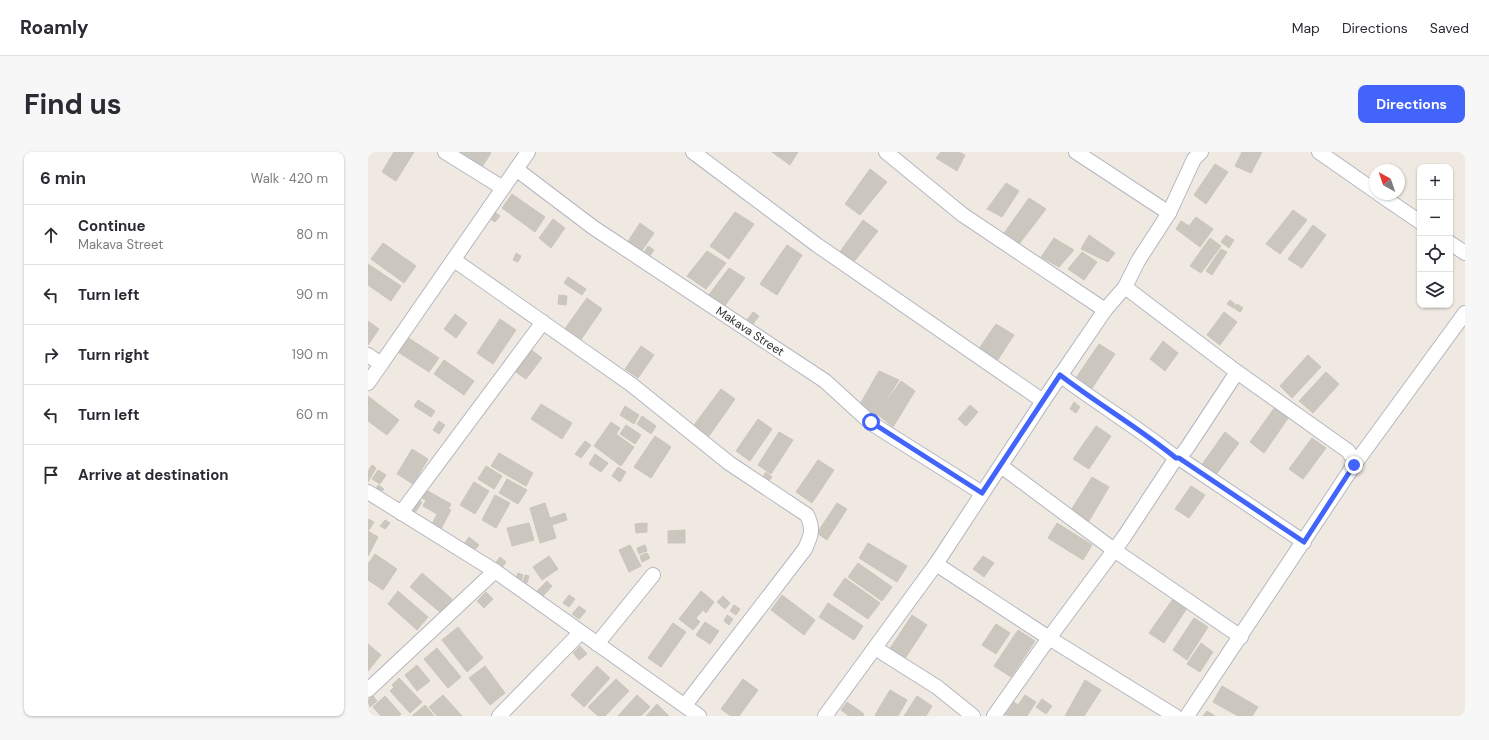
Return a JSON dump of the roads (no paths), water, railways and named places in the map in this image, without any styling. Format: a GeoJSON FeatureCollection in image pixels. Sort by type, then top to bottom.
{"type":"FeatureCollection","features":[{"type":"Feature","properties":{"kind":"street"},"geometry":{"type":"LineString","coordinates":[[445,152],[503,188]]}},
{"type":"Feature","properties":{"kind":"street"},"geometry":{"type":"LineString","coordinates":[[368,383],[528,152]]}},
{"type":"Feature","properties":{"kind":"street"},"geometry":{"type":"LineString","coordinates":[[692,152],[817,246],[1043,400]]}},
{"type":"Feature","properties":{"kind":"street"},"geometry":{"type":"LineString","coordinates":[[886,152],[963,215],[1106,310]]}},
{"type":"Feature","properties":{"kind":"street"},"geometry":{"type":"LineString","coordinates":[[1076,152],[1169,213]]}},
{"type":"Feature","properties":{"kind":"street"},"geometry":{"type":"LineString","coordinates":[[825,716],[936,564],[1043,400],[1106,310],[1124,287],[1138,260],[1169,213],[1194,159],[1200,152]]}},
{"type":"Feature","properties":{"kind":"street"},"geometry":{"type":"LineString","coordinates":[[1319,152],[1369,187]]}},
{"type":"Feature","properties":{"kind":"street","name":"Makava Street"},"geometry":{"type":"LineString","coordinates":[[516,169],[594,228],[826,381],[871,422],[982,493]]}},
{"type":"Feature","properties":{"kind":"street"},"geometry":{"type":"LineString","coordinates":[[1388,200],[1417,220]]}},
{"type":"Feature","properties":{"kind":"street"},"geometry":{"type":"LineString","coordinates":[[1453,245],[1465,253]]}},
{"type":"Feature","properties":{"kind":"street"},"geometry":{"type":"LineString","coordinates":[[454,260],[632,385],[729,462],[807,515],[810,521],[812,534],[805,549],[685,705]]}},
{"type":"Feature","properties":{"kind":"street"},"geometry":{"type":"LineString","coordinates":[[1124,287],[1237,372],[1348,451],[1354,460],[1354,465]]}},
{"type":"Feature","properties":{"kind":"street"},"geometry":{"type":"LineString","coordinates":[[1187,716],[1354,465],[1465,313]]}},
{"type":"Feature","properties":{"kind":"street"},"geometry":{"type":"LineString","coordinates":[[401,513],[543,322]]}},
{"type":"Feature","properties":{"kind":"street"},"geometry":{"type":"LineString","coordinates":[[368,355],[381,364]]}},
{"type":"Feature","properties":{"kind":"street"},"geometry":{"type":"LineString","coordinates":[[994,716],[1114,550],[1237,372]]}},
{"type":"Feature","properties":{"kind":"street"},"geometry":{"type":"LineString","coordinates":[[1060,375],[1094,401],[1147,435],[1177,458],[1304,542]]}},
{"type":"Feature","properties":{"kind":"street"},"geometry":{"type":"LineString","coordinates":[[1000,466],[1114,550],[1241,637]]}},
{"type":"Feature","properties":{"kind":"street"},"geometry":{"type":"LineString","coordinates":[[368,492],[495,571],[580,633],[699,716]]}},
{"type":"Feature","properties":{"kind":"street"},"geometry":{"type":"LineString","coordinates":[[936,564],[1049,638],[1175,716]]}},
{"type":"Feature","properties":{"kind":"street"},"geometry":{"type":"LineString","coordinates":[[368,690],[495,571]]}},
{"type":"Feature","properties":{"kind":"street"},"geometry":{"type":"LineString","coordinates":[[597,644],[653,575]]}},
{"type":"Feature","properties":{"kind":"street"},"geometry":{"type":"LineString","coordinates":[[499,716],[580,633]]}},
{"type":"Feature","properties":{"kind":"street"},"geometry":{"type":"LineString","coordinates":[[875,648],[937,687],[973,716]]}}]}
